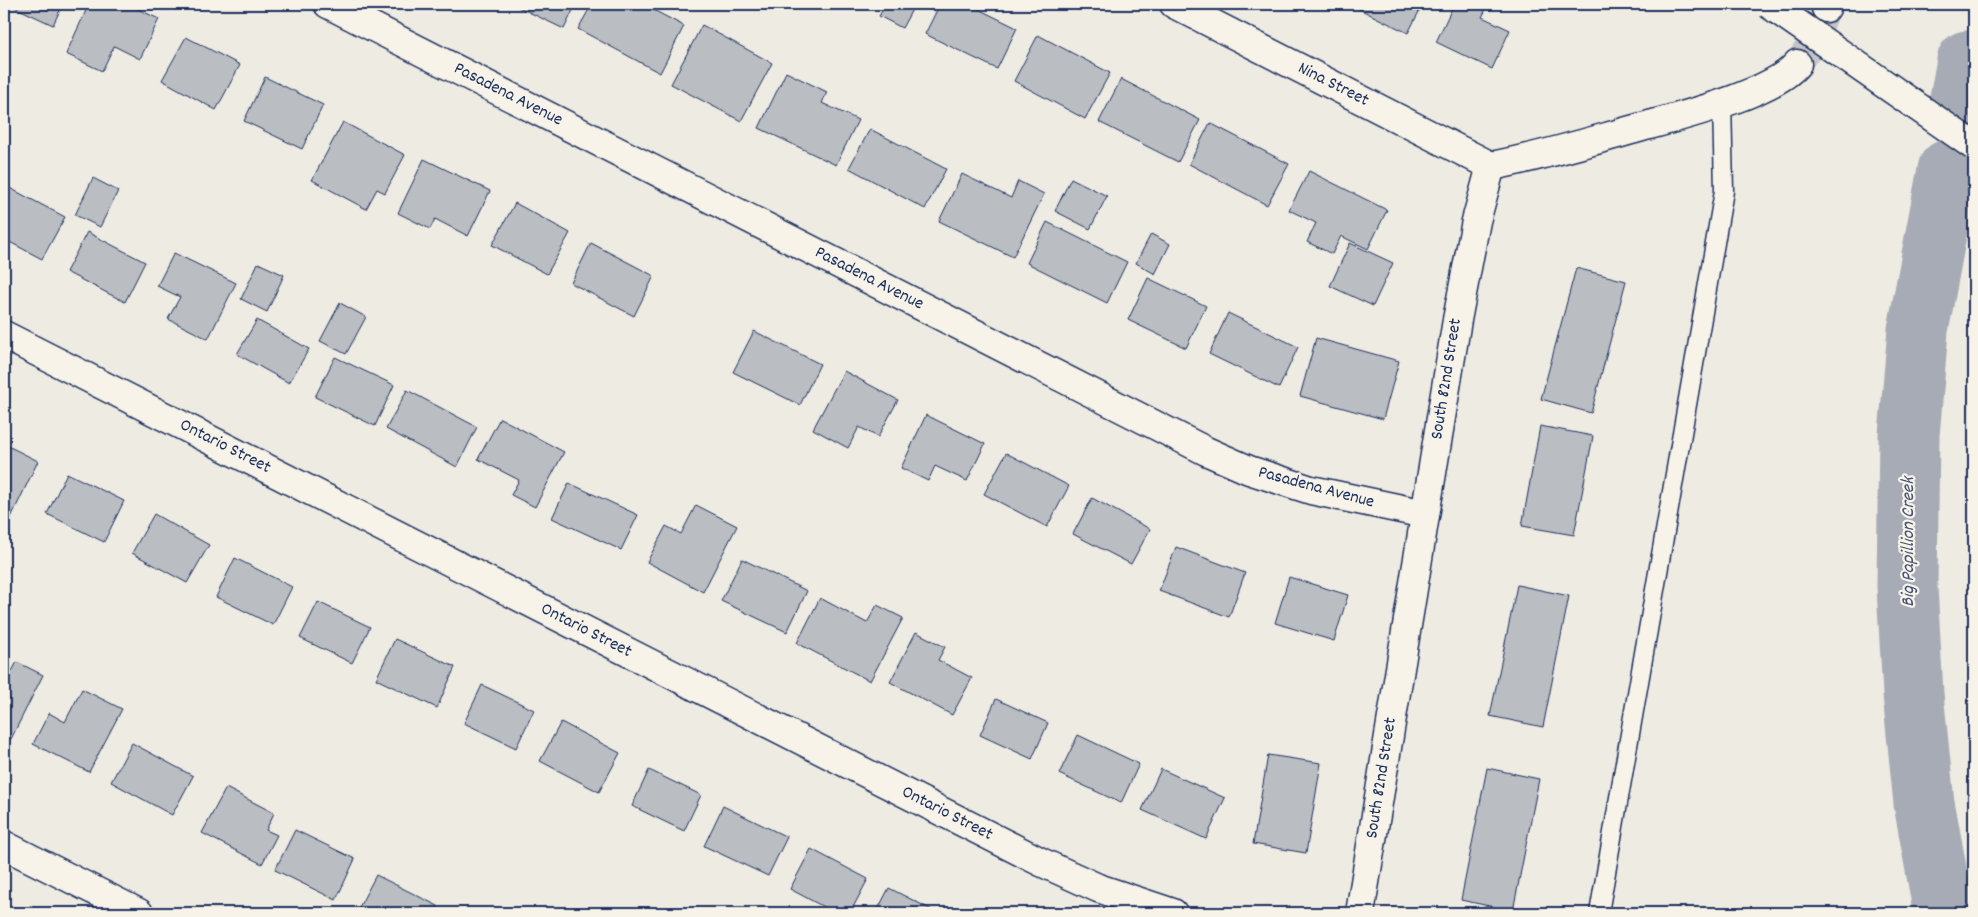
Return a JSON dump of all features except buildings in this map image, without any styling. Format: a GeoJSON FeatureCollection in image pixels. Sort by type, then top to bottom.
{"type":"FeatureCollection","features":[{"type":"Feature","properties":{"kind":"main road","name":"Pasadena Avenue"},"geometry":{"type":"LineString","coordinates":[[328,4],[1206,451],[1250,470],[1311,490],[1425,514]]}},
{"type":"Feature","properties":{"kind":"main road","name":"Nina Street"},"geometry":{"type":"LineString","coordinates":[[1174,4],[1491,166]]}},
{"type":"Feature","properties":{"kind":"main road"},"geometry":{"type":"LineString","coordinates":[[1770,4],[1974,146]]}},
{"type":"Feature","properties":{"kind":"main road"},"geometry":{"type":"LineString","coordinates":[[1491,166],[1531,158],[1688,114],[1764,87],[1787,74],[1797,64]]}},
{"type":"Feature","properties":{"kind":"main road","name":"South 82nd Street"},"geometry":{"type":"LineString","coordinates":[[1360,913],[1460,302],[1476,221],[1491,166]]}},
{"type":"Feature","properties":{"kind":"main road","name":"Ontario Street"},"geometry":{"type":"LineString","coordinates":[[4,335],[1041,862],[1098,888],[1174,913]]}},
{"type":"Feature","properties":{"kind":"main road"},"geometry":{"type":"LineString","coordinates":[[4,845],[139,913]]}},
{"type":"Feature","properties":{"kind":"lane"},"geometry":{"type":"LineString","coordinates":[[1599,913],[1724,191],[1722,102]]}},
{"type":"Feature","properties":{"kind":"waterway","name":"Big Papillion Creek"},"geometry":{"type":"LineString","coordinates":[[1960,100],[1967,61]]}},
{"type":"Feature","properties":{"kind":"waterway","name":"Big Papillion Creek"},"geometry":{"type":"LineString","coordinates":[[1944,913],[1924,803],[1913,694],[1907,587],[1909,435],[1918,330],[1948,170]]}},
{"type":"Feature","properties":{"kind":"tunnel"},"geometry":{"type":"LineString","coordinates":[[1797,64],[1816,38],[1826,8]]}}]}
